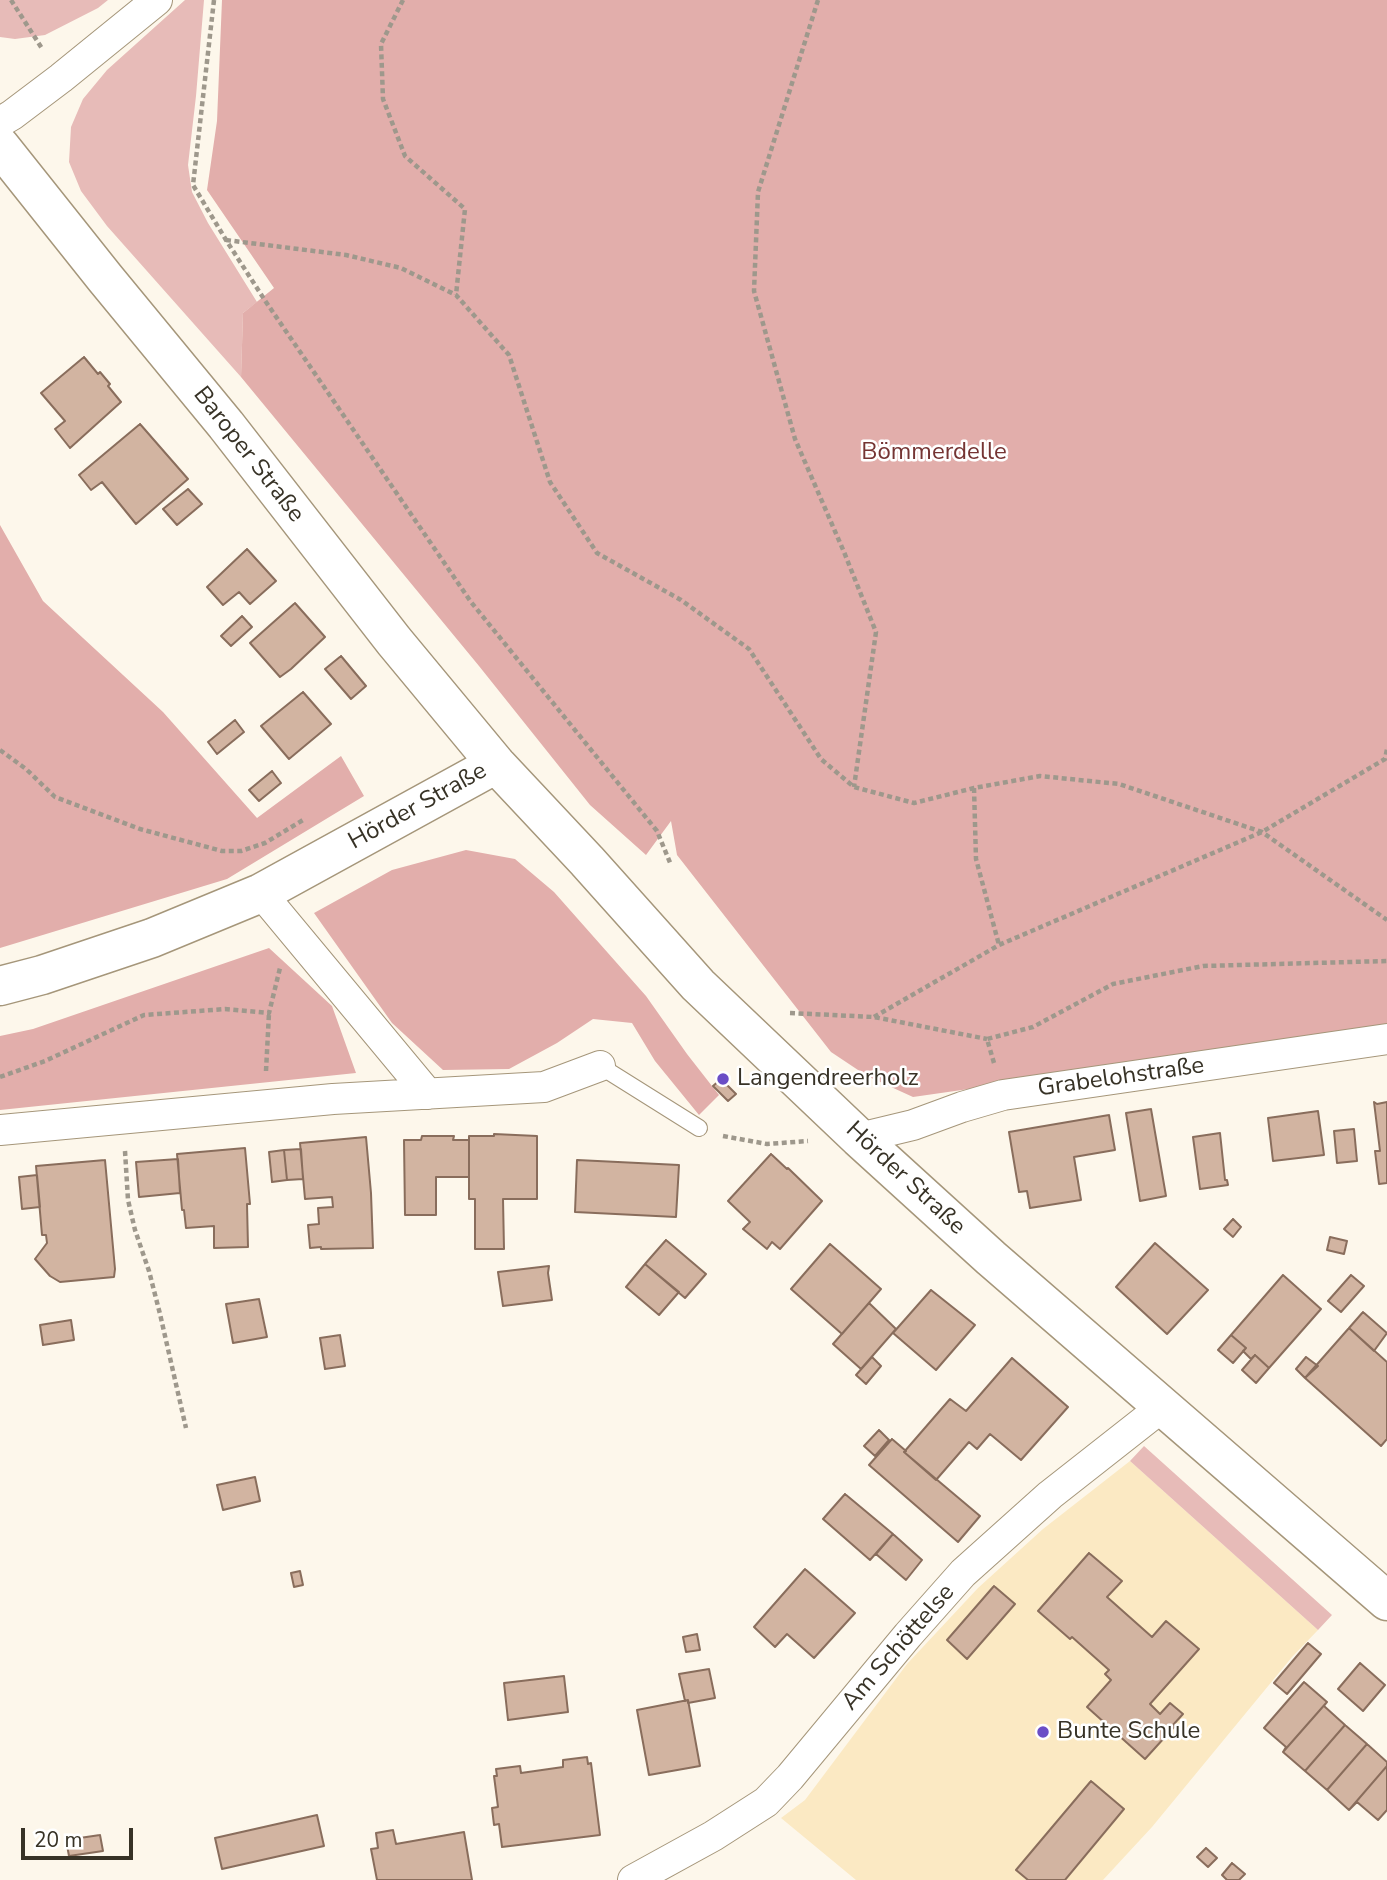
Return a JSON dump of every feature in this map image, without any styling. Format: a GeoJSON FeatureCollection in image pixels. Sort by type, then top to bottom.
{"type":"FeatureCollection","features":[{"type":"Feature","properties":{"kind":"main road","name":"Baroper Straße"},"geometry":{"type":"LineString","coordinates":[[0,146],[104,278],[226,425],[394,641],[496,764]]}},
{"type":"Feature","properties":{"kind":"main road","name":"Hörder Straße"},"geometry":{"type":"LineString","coordinates":[[0,986],[42,975],[152,938],[261,893],[496,764],[698,985],[859,1138],[991,1258],[1387,1601]]}},
{"type":"Feature","properties":{"kind":"street"},"geometry":{"type":"LineString","coordinates":[[0,122],[61,78],[158,0]]}},
{"type":"Feature","properties":{"kind":"street"},"geometry":{"type":"LineString","coordinates":[[261,893],[428,1094]]}},
{"type":"Feature","properties":{"kind":"street","name":"Grabelohstraße"},"geometry":{"type":"LineString","coordinates":[[859,1138],[913,1125],[1003,1095],[1387,1039]]}},
{"type":"Feature","properties":{"kind":"street"},"geometry":{"type":"LineString","coordinates":[[0,1130],[333,1099],[544,1087],[600,1066]]}},
{"type":"Feature","properties":{"kind":"street","name":"Am Schöttelse"},"geometry":{"type":"LineString","coordinates":[[633,1880],[713,1836],[766,1802],[964,1573],[1050,1495],[1162,1407]]}},
{"type":"Feature","properties":{"kind":"lane"},"geometry":{"type":"LineString","coordinates":[[600,1066],[699,1128]]}},
{"type":"Feature","properties":{"kind":"path"},"geometry":{"type":"LineString","coordinates":[[11,0],[61,78]]}},
{"type":"Feature","properties":{"kind":"path"},"geometry":{"type":"LineString","coordinates":[[214,0],[193,185],[226,240],[471,602],[657,831],[671,865]]}},
{"type":"Feature","properties":{"kind":"path"},"geometry":{"type":"LineString","coordinates":[[403,0],[381,44],[383,99],[405,156],[465,209],[456,295]]}},
{"type":"Feature","properties":{"kind":"path"},"geometry":{"type":"LineString","coordinates":[[818,0],[758,192],[754,291],[795,439],[876,632],[854,788]]}},
{"type":"Feature","properties":{"kind":"path"},"geometry":{"type":"LineString","coordinates":[[226,240],[346,255],[401,268],[456,295],[509,355],[550,482],[597,552],[681,600],[750,649],[821,759],[854,788],[914,803],[1040,776],[1119,784],[1262,832],[1387,920]]}},
{"type":"Feature","properties":{"kind":"path"},"geometry":{"type":"LineString","coordinates":[[874,1017],[999,945],[1262,832],[1385,760],[1387,748]]}},
{"type":"Feature","properties":{"kind":"path"},"geometry":{"type":"LineString","coordinates":[[0,750],[26,769],[55,797],[140,829],[222,850],[241,851],[265,843],[303,820]]}},
{"type":"Feature","properties":{"kind":"path"},"geometry":{"type":"LineString","coordinates":[[974,788],[976,859],[999,945]]}},
{"type":"Feature","properties":{"kind":"path"},"geometry":{"type":"LineString","coordinates":[[264,1105],[269,1013],[290,929]]}},
{"type":"Feature","properties":{"kind":"path"},"geometry":{"type":"LineString","coordinates":[[790,1013],[874,1017],[987,1039],[1033,1027],[1113,984],[1203,966],[1387,961]]}},
{"type":"Feature","properties":{"kind":"path"},"geometry":{"type":"LineString","coordinates":[[0,1077],[45,1061],[144,1015],[225,1009],[269,1013]]}},
{"type":"Feature","properties":{"kind":"path"},"geometry":{"type":"LineString","coordinates":[[987,1039],[1003,1095]]}},
{"type":"Feature","properties":{"kind":"path"},"geometry":{"type":"LineString","coordinates":[[122,1119],[128,1200],[160,1314],[186,1428]]}},
{"type":"Feature","properties":{"kind":"path"},"geometry":{"type":"LineString","coordinates":[[699,1128],[723,1137],[766,1144],[859,1138]]}},
{"type":"Feature","properties":{"kind":"shaded area"},"geometry":{"type":"Polygon","coordinates":[[[0,0],[108,0],[98,8],[45,35],[15,39],[0,37],[0,0]]]}},
{"type":"Feature","properties":{"kind":"shaded area"},"geometry":{"type":"Polygon","coordinates":[[[185,0],[204,0],[188,165],[192,192],[257,302],[243,313],[241,377],[107,226],[81,191],[69,162],[71,127],[83,99],[107,70],[185,0]]]}},
{"type":"Feature","properties":{"kind":"shaded area"},"geometry":{"type":"Polygon","coordinates":[[[1144,1446],[1332,1615],[1318,1630],[1130,1461],[1144,1446]]]}},
{"type":"Feature","properties":{"kind":"shaded area","name":"Bunte Schule"},"geometry":{"type":"Polygon","coordinates":[[[1130,1461],[1318,1630],[1292,1657],[1152,1827],[1103,1880],[856,1880],[781,1818],[805,1800],[907,1664],[978,1588],[1043,1529],[1130,1461]]]}},
{"type":"Feature","properties":{"kind":"green space","name":"Bömmerdelle"},"geometry":{"type":"Polygon","coordinates":[[[222,0],[1387,0],[1387,1029],[913,1097],[867,1076],[831,1052],[677,855],[671,821],[646,855],[590,805],[241,377],[243,313],[274,288],[207,190],[217,121],[222,0]]]}},
{"type":"Feature","properties":{"kind":"green space"},"geometry":{"type":"Polygon","coordinates":[[[0,525],[43,601],[163,712],[257,818],[341,756],[364,796],[227,879],[0,948],[0,525]]]}},
{"type":"Feature","properties":{"kind":"green space"},"geometry":{"type":"Polygon","coordinates":[[[466,850],[515,859],[554,892],[646,996],[719,1095],[699,1115],[655,1061],[632,1023],[593,1019],[557,1043],[509,1069],[443,1070],[392,1023],[314,913],[392,870],[466,850]]]}},
{"type":"Feature","properties":{"kind":"green space"},"geometry":{"type":"Polygon","coordinates":[[[269,948],[332,1006],[356,1073],[0,1110],[0,1036],[33,1029],[269,948]]]}},
{"type":"Feature","properties":{"kind":"building"},"geometry":{"type":"Polygon","coordinates":[[[84,357],[110,384],[108,386],[121,402],[70,448],[55,429],[65,421],[41,393],[84,357]]]}},
{"type":"Feature","properties":{"kind":"building"},"geometry":{"type":"Polygon","coordinates":[[[140,424],[188,479],[136,524],[102,482],[91,490],[79,475],[140,424]]]}},
{"type":"Feature","properties":{"kind":"building"},"geometry":{"type":"Polygon","coordinates":[[[188,489],[202,504],[177,525],[163,509],[188,489]]]}},
{"type":"Feature","properties":{"kind":"building"},"geometry":{"type":"Polygon","coordinates":[[[247,549],[276,581],[250,604],[239,592],[223,605],[207,587],[247,549]]]}},
{"type":"Feature","properties":{"kind":"building"},"geometry":{"type":"Polygon","coordinates":[[[295,603],[325,637],[280,677],[250,643],[295,603]]]}},
{"type":"Feature","properties":{"kind":"building"},"geometry":{"type":"Polygon","coordinates":[[[242,616],[252,627],[231,646],[221,636],[242,616]]]}},
{"type":"Feature","properties":{"kind":"building"},"geometry":{"type":"Polygon","coordinates":[[[341,656],[366,686],[351,699],[325,669],[341,656]]]}},
{"type":"Feature","properties":{"kind":"building"},"geometry":{"type":"Polygon","coordinates":[[[303,692],[331,724],[289,759],[261,726],[303,692]]]}},
{"type":"Feature","properties":{"kind":"building"},"geometry":{"type":"Polygon","coordinates":[[[235,720],[244,732],[217,754],[208,742],[235,720]]]}},
{"type":"Feature","properties":{"kind":"building"},"geometry":{"type":"Polygon","coordinates":[[[272,771],[281,783],[259,801],[249,790],[272,771]]]}},
{"type":"Feature","properties":{"kind":"building"},"geometry":{"type":"Polygon","coordinates":[[[721,1079],[736,1094],[728,1101],[713,1086],[721,1079]]]}},
{"type":"Feature","properties":{"kind":"building"},"geometry":{"type":"Polygon","coordinates":[[[1374,1102],[1387,1102],[1387,1183],[1379,1184],[1375,1151],[1380,1151],[1374,1102]]]}},
{"type":"Feature","properties":{"kind":"building"},"geometry":{"type":"Polygon","coordinates":[[[1151,1109],[1166,1196],[1140,1201],[1126,1113],[1151,1109]]]}},
{"type":"Feature","properties":{"kind":"building"},"geometry":{"type":"Polygon","coordinates":[[[1318,1111],[1324,1155],[1273,1161],[1268,1118],[1318,1111]]]}},
{"type":"Feature","properties":{"kind":"building"},"geometry":{"type":"Polygon","coordinates":[[[1109,1115],[1115,1150],[1074,1157],[1081,1200],[1030,1208],[1027,1191],[1019,1192],[1009,1132],[1109,1115]]]}},
{"type":"Feature","properties":{"kind":"building"},"geometry":{"type":"Polygon","coordinates":[[[1354,1129],[1357,1161],[1337,1163],[1334,1131],[1354,1129]]]}},
{"type":"Feature","properties":{"kind":"building"},"geometry":{"type":"Polygon","coordinates":[[[1220,1133],[1225,1180],[1228,1185],[1200,1189],[1193,1137],[1220,1133]]]}},
{"type":"Feature","properties":{"kind":"building"},"geometry":{"type":"Polygon","coordinates":[[[422,1136],[454,1136],[453,1140],[469,1140],[469,1177],[436,1177],[436,1215],[405,1215],[404,1140],[421,1140],[422,1136]]]}},
{"type":"Feature","properties":{"kind":"building"},"geometry":{"type":"Polygon","coordinates":[[[469,1136],[537,1136],[537,1199],[503,1199],[504,1249],[475,1249],[475,1199],[469,1199],[469,1136]]]}},
{"type":"Feature","properties":{"kind":"building"},"geometry":{"type":"Polygon","coordinates":[[[366,1137],[373,1248],[310,1248],[308,1225],[319,1224],[318,1208],[333,1207],[332,1197],[305,1199],[300,1143],[366,1137]]]}},
{"type":"Feature","properties":{"kind":"building"},"geometry":{"type":"Polygon","coordinates":[[[245,1148],[250,1204],[247,1204],[248,1247],[214,1248],[214,1226],[186,1228],[177,1154],[245,1148]]]}},
{"type":"Feature","properties":{"kind":"building"},"geometry":{"type":"Polygon","coordinates":[[[301,1149],[303,1179],[287,1180],[284,1150],[301,1149]]]}},
{"type":"Feature","properties":{"kind":"building"},"geometry":{"type":"Polygon","coordinates":[[[284,1150],[287,1180],[272,1182],[269,1152],[284,1150]]]}},
{"type":"Feature","properties":{"kind":"building"},"geometry":{"type":"Polygon","coordinates":[[[771,1154],[822,1201],[780,1249],[772,1242],[767,1249],[743,1229],[750,1222],[728,1201],[771,1154]]]}},
{"type":"Feature","properties":{"kind":"building"},"geometry":{"type":"Polygon","coordinates":[[[178,1159],[180,1193],[139,1197],[136,1162],[178,1159]]]}},
{"type":"Feature","properties":{"kind":"building"},"geometry":{"type":"Polygon","coordinates":[[[105,1160],[114,1277],[60,1282],[50,1276],[35,1259],[47,1243],[46,1235],[42,1235],[36,1166],[105,1160]]]}},
{"type":"Feature","properties":{"kind":"building"},"geometry":{"type":"Polygon","coordinates":[[[577,1160],[679,1165],[676,1217],[575,1212],[577,1160]]]}},
{"type":"Feature","properties":{"kind":"building"},"geometry":{"type":"Polygon","coordinates":[[[37,1175],[40,1207],[22,1209],[19,1177],[37,1175]]]}},
{"type":"Feature","properties":{"kind":"building"},"geometry":{"type":"Polygon","coordinates":[[[1233,1219],[1241,1227],[1233,1237],[1224,1229],[1233,1219]]]}},
{"type":"Feature","properties":{"kind":"building"},"geometry":{"type":"Polygon","coordinates":[[[1330,1237],[1347,1241],[1344,1254],[1327,1250],[1330,1237]]]}},
{"type":"Feature","properties":{"kind":"building"},"geometry":{"type":"Polygon","coordinates":[[[666,1240],[706,1274],[685,1298],[645,1264],[666,1240]]]}},
{"type":"Feature","properties":{"kind":"building"},"geometry":{"type":"Polygon","coordinates":[[[1155,1243],[1208,1290],[1167,1334],[1116,1287],[1155,1243]]]}},
{"type":"Feature","properties":{"kind":"building"},"geometry":{"type":"Polygon","coordinates":[[[830,1244],[881,1289],[842,1334],[791,1289],[830,1244]]]}},
{"type":"Feature","properties":{"kind":"building"},"geometry":{"type":"Polygon","coordinates":[[[645,1264],[679,1292],[659,1315],[626,1287],[645,1264]]]}},
{"type":"Feature","properties":{"kind":"building"},"geometry":{"type":"Polygon","coordinates":[[[549,1266],[552,1300],[503,1306],[498,1272],[549,1266]]]}},
{"type":"Feature","properties":{"kind":"building"},"geometry":{"type":"Polygon","coordinates":[[[1283,1275],[1321,1309],[1269,1368],[1255,1355],[1251,1359],[1243,1351],[1246,1348],[1231,1335],[1283,1275]]]}},
{"type":"Feature","properties":{"kind":"building"},"geometry":{"type":"Polygon","coordinates":[[[1351,1275],[1364,1286],[1341,1312],[1328,1301],[1351,1275]]]}},
{"type":"Feature","properties":{"kind":"building"},"geometry":{"type":"Polygon","coordinates":[[[931,1290],[975,1325],[936,1370],[893,1333],[931,1290]]]}},
{"type":"Feature","properties":{"kind":"building"},"geometry":{"type":"Polygon","coordinates":[[[259,1299],[267,1337],[233,1343],[226,1304],[259,1299]]]}},
{"type":"Feature","properties":{"kind":"building"},"geometry":{"type":"Polygon","coordinates":[[[869,1303],[896,1329],[861,1369],[833,1344],[869,1303]]]}},
{"type":"Feature","properties":{"kind":"building"},"geometry":{"type":"Polygon","coordinates":[[[1363,1312],[1387,1333],[1374,1351],[1349,1328],[1363,1312]]]}},
{"type":"Feature","properties":{"kind":"building"},"geometry":{"type":"Polygon","coordinates":[[[71,1320],[74,1340],[43,1345],[40,1325],[71,1320]]]}},
{"type":"Feature","properties":{"kind":"building"},"geometry":{"type":"Polygon","coordinates":[[[1349,1328],[1387,1362],[1387,1439],[1381,1446],[1305,1378],[1349,1328]]]}},
{"type":"Feature","properties":{"kind":"building"},"geometry":{"type":"Polygon","coordinates":[[[340,1335],[345,1366],[325,1369],[320,1338],[340,1335]]]}},
{"type":"Feature","properties":{"kind":"building"},"geometry":{"type":"Polygon","coordinates":[[[1231,1335],[1246,1348],[1233,1363],[1218,1350],[1231,1335]]]}},
{"type":"Feature","properties":{"kind":"building"},"geometry":{"type":"Polygon","coordinates":[[[1255,1355],[1269,1368],[1256,1383],[1242,1370],[1255,1355]]]}},
{"type":"Feature","properties":{"kind":"building"},"geometry":{"type":"Polygon","coordinates":[[[872,1357],[881,1366],[866,1384],[856,1375],[872,1357]]]}},
{"type":"Feature","properties":{"kind":"building"},"geometry":{"type":"Polygon","coordinates":[[[1306,1357],[1318,1366],[1305,1378],[1296,1369],[1306,1357]]]}},
{"type":"Feature","properties":{"kind":"building"},"geometry":{"type":"Polygon","coordinates":[[[1012,1358],[1068,1407],[1021,1460],[990,1434],[977,1449],[969,1442],[936,1480],[904,1452],[950,1399],[966,1411],[1012,1358]]]}},
{"type":"Feature","properties":{"kind":"building"},"geometry":{"type":"Polygon","coordinates":[[[879,1430],[889,1440],[875,1456],[864,1446],[879,1430]]]}},
{"type":"Feature","properties":{"kind":"building"},"geometry":{"type":"Polygon","coordinates":[[[892,1439],[980,1516],[958,1542],[869,1465],[892,1439]]]}},
{"type":"Feature","properties":{"kind":"building"},"geometry":{"type":"Polygon","coordinates":[[[255,1477],[260,1501],[223,1510],[217,1485],[255,1477]]]}},
{"type":"Feature","properties":{"kind":"building"},"geometry":{"type":"Polygon","coordinates":[[[845,1494],[893,1534],[870,1560],[823,1519],[845,1494]]]}},
{"type":"Feature","properties":{"kind":"building"},"geometry":{"type":"Polygon","coordinates":[[[893,1534],[922,1560],[906,1580],[876,1554],[893,1534]]]}},
{"type":"Feature","properties":{"kind":"building"},"geometry":{"type":"Polygon","coordinates":[[[1089,1553],[1122,1581],[1107,1597],[1152,1637],[1166,1621],[1199,1649],[1150,1704],[1160,1714],[1170,1703],[1183,1714],[1145,1759],[1087,1707],[1111,1680],[1105,1674],[1109,1670],[1038,1611],[1089,1553]]]}},
{"type":"Feature","properties":{"kind":"building"},"geometry":{"type":"Polygon","coordinates":[[[805,1569],[855,1613],[814,1658],[787,1634],[775,1647],[754,1627],[805,1569]]]}},
{"type":"Feature","properties":{"kind":"building"},"geometry":{"type":"Polygon","coordinates":[[[300,1571],[303,1585],[294,1587],[291,1573],[300,1571]]]}},
{"type":"Feature","properties":{"kind":"building"},"geometry":{"type":"Polygon","coordinates":[[[994,1586],[1015,1604],[967,1659],[947,1640],[994,1586]]]}},
{"type":"Feature","properties":{"kind":"building"},"geometry":{"type":"Polygon","coordinates":[[[697,1634],[700,1650],[686,1652],[683,1637],[697,1634]]]}},
{"type":"Feature","properties":{"kind":"building"},"geometry":{"type":"Polygon","coordinates":[[[1308,1643],[1321,1654],[1287,1694],[1274,1683],[1308,1643]]]}},
{"type":"Feature","properties":{"kind":"building"},"geometry":{"type":"Polygon","coordinates":[[[1360,1663],[1385,1685],[1363,1711],[1338,1689],[1360,1663]]]}},
{"type":"Feature","properties":{"kind":"building"},"geometry":{"type":"Polygon","coordinates":[[[709,1669],[715,1698],[688,1703],[688,1700],[685,1701],[679,1674],[709,1669]]]}},
{"type":"Feature","properties":{"kind":"building"},"geometry":{"type":"Polygon","coordinates":[[[564,1676],[568,1712],[508,1720],[504,1683],[564,1676]]]}},
{"type":"Feature","properties":{"kind":"building"},"geometry":{"type":"Polygon","coordinates":[[[1304,1682],[1327,1702],[1283,1752],[1286,1747],[1264,1728],[1304,1682]]]}},
{"type":"Feature","properties":{"kind":"building"},"geometry":{"type":"Polygon","coordinates":[[[688,1700],[700,1766],[649,1775],[637,1710],[688,1700]]]}},
{"type":"Feature","properties":{"kind":"building"},"geometry":{"type":"Polygon","coordinates":[[[1327,1702],[1324,1706],[1345,1725],[1305,1771],[1283,1752],[1327,1702]]]}},
{"type":"Feature","properties":{"kind":"building"},"geometry":{"type":"Polygon","coordinates":[[[1345,1725],[1367,1744],[1327,1790],[1305,1771],[1345,1725]]]}},
{"type":"Feature","properties":{"kind":"building"},"geometry":{"type":"Polygon","coordinates":[[[1367,1744],[1387,1762],[1387,1766],[1349,1810],[1327,1790],[1367,1744]]]}},
{"type":"Feature","properties":{"kind":"building"},"geometry":{"type":"Polygon","coordinates":[[[587,1757],[588,1764],[591,1763],[600,1835],[502,1847],[499,1824],[494,1825],[492,1808],[498,1807],[494,1776],[497,1776],[496,1769],[520,1766],[521,1773],[563,1767],[563,1760],[587,1757]]]}},
{"type":"Feature","properties":{"kind":"building"},"geometry":{"type":"Polygon","coordinates":[[[1387,1766],[1387,1810],[1378,1820],[1357,1802],[1349,1810],[1387,1766]]]}},
{"type":"Feature","properties":{"kind":"building"},"geometry":{"type":"Polygon","coordinates":[[[1091,1781],[1124,1809],[1065,1880],[1028,1880],[1016,1870],[1091,1781]]]}},
{"type":"Feature","properties":{"kind":"building"},"geometry":{"type":"Polygon","coordinates":[[[317,1815],[324,1846],[222,1869],[215,1838],[317,1815]]]}},
{"type":"Feature","properties":{"kind":"building"},"geometry":{"type":"Polygon","coordinates":[[[393,1830],[396,1844],[464,1832],[472,1880],[377,1880],[371,1849],[378,1848],[376,1833],[393,1830]]]}},
{"type":"Feature","properties":{"kind":"building"},"geometry":{"type":"Polygon","coordinates":[[[100,1835],[103,1851],[69,1856],[66,1840],[100,1835]]]}},
{"type":"Feature","properties":{"kind":"building"},"geometry":{"type":"Polygon","coordinates":[[[1206,1848],[1217,1858],[1208,1867],[1197,1857],[1206,1848]]]}},
{"type":"Feature","properties":{"kind":"building"},"geometry":{"type":"Polygon","coordinates":[[[1232,1863],[1245,1874],[1239,1880],[1227,1880],[1222,1875],[1232,1863]]]}},
{"type":"Feature","properties":{"kind":"place","name":"Langendreerholz"},"geometry":{"type":"Point","coordinates":[723,1079]}},
{"type":"Feature","properties":{"kind":"place","name":"Bunte Schule"},"geometry":{"type":"Point","coordinates":[1043,1732]}}]}
